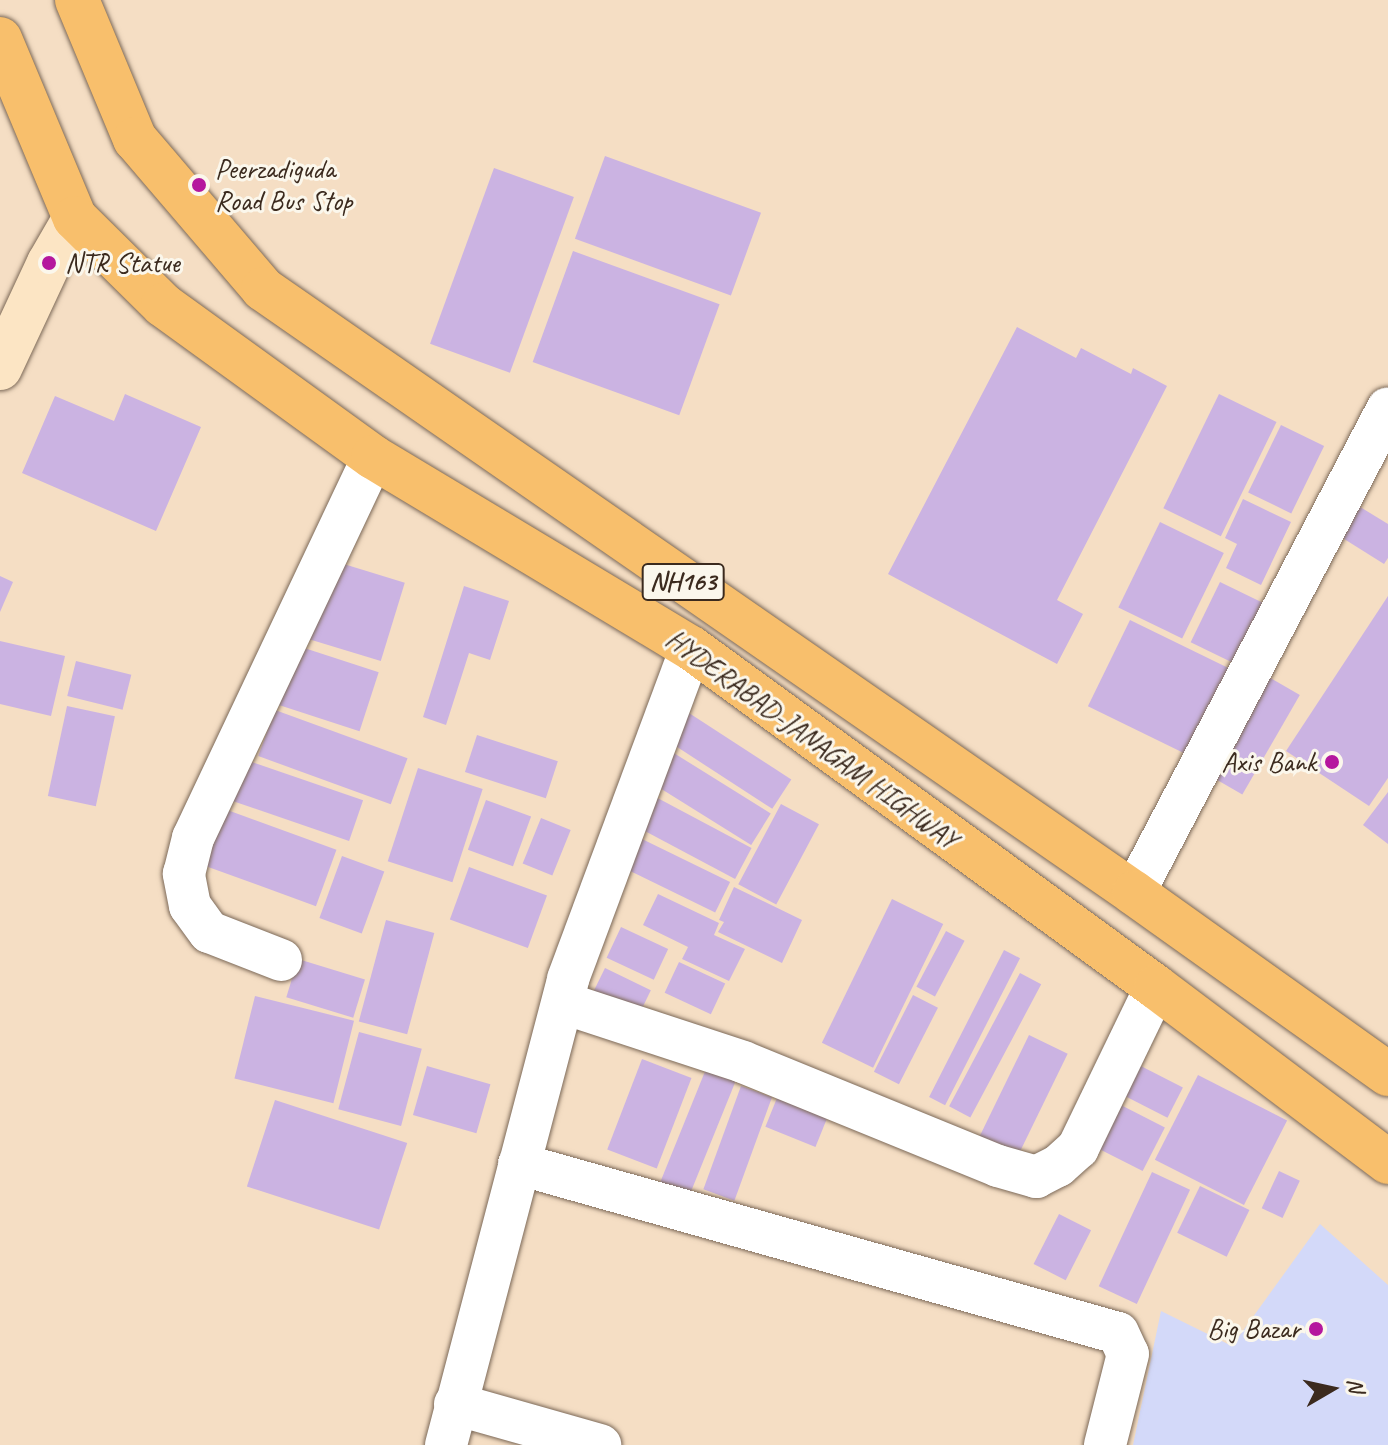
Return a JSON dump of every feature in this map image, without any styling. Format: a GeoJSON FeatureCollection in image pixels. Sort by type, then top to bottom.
{"type":"FeatureCollection","features":[{"type":"Feature","properties":{"kind":"highway","name":"HYDERABAD-JANAGAM HIGHWAY"},"geometry":{"type":"LineString","coordinates":[[77,0],[135,139],[263,289],[1134,893],[1388,1074]]}},
{"type":"Feature","properties":{"kind":"highway","name":"HYDERABAD-JANAGAM HIGHWAY"},"geometry":{"type":"LineString","coordinates":[[0,39],[75,218],[163,305],[373,457],[691,648],[1388,1162]]}},
{"type":"Feature","properties":{"kind":"highway"},"geometry":{"type":"LineString","coordinates":[[1172,1000],[1223,956]]}},
{"type":"Feature","properties":{"kind":"street"},"geometry":{"type":"LineString","coordinates":[[0,368],[49,263],[75,218]]}},
{"type":"Feature","properties":{"kind":"street"},"geometry":{"type":"LineString","coordinates":[[1134,893],[1388,408]]}},
{"type":"Feature","properties":{"kind":"street"},"geometry":{"type":"LineString","coordinates":[[281,960],[209,932],[190,906],[184,874],[193,838],[373,457]]}},
{"type":"Feature","properties":{"kind":"street"},"geometry":{"type":"LineString","coordinates":[[446,1445],[568,979],[691,648]]}},
{"type":"Feature","properties":{"kind":"street"},"geometry":{"type":"LineString","coordinates":[[564,1003],[743,1062],[998,1166],[1036,1177],[1058,1166],[1078,1148],[1172,1000]]}},
{"type":"Feature","properties":{"kind":"street"},"geometry":{"type":"LineString","coordinates":[[519,1164],[1118,1333],[1128,1354],[1105,1445]]}},
{"type":"Feature","properties":{"kind":"street"},"geometry":{"type":"LineString","coordinates":[[455,1404],[600,1445]]}},
{"type":"Feature","properties":{"kind":"shaded area","name":"Big Bazar"},"geometry":{"type":"Polygon","coordinates":[[[1320,1224],[1388,1285],[1388,1445],[1133,1445],[1161,1311],[1232,1346],[1320,1224]]]}},
{"type":"Feature","properties":{"kind":"building"},"geometry":{"type":"Polygon","coordinates":[[[605,156],[761,213],[731,295],[575,239],[605,156]]]}},
{"type":"Feature","properties":{"kind":"building"},"geometry":{"type":"Polygon","coordinates":[[[494,168],[574,197],[510,373],[430,344],[494,168]]]}},
{"type":"Feature","properties":{"kind":"building"},"geometry":{"type":"Polygon","coordinates":[[[573,251],[720,304],[679,415],[533,362],[573,251]]]}},
{"type":"Feature","properties":{"kind":"building"},"geometry":{"type":"Polygon","coordinates":[[[1017,327],[1076,358],[1081,348],[1131,374],[1133,368],[1167,386],[1057,600],[1083,614],[1057,664],[888,574],[1017,327]]]}},
{"type":"Feature","properties":{"kind":"building"},"geometry":{"type":"Polygon","coordinates":[[[125,394],[201,427],[156,531],[22,473],[55,396],[114,421],[125,394]]]}},
{"type":"Feature","properties":{"kind":"building"},"geometry":{"type":"Polygon","coordinates":[[[1219,394],[1277,422],[1221,536],[1163,508],[1219,394]]]}},
{"type":"Feature","properties":{"kind":"building"},"geometry":{"type":"Polygon","coordinates":[[[1281,425],[1324,446],[1291,513],[1248,492],[1281,425]]]}},
{"type":"Feature","properties":{"kind":"building"},"geometry":{"type":"Polygon","coordinates":[[[1243,499],[1291,522],[1261,585],[1226,568],[1237,544],[1225,538],[1243,499]]]}},
{"type":"Feature","properties":{"kind":"building"},"geometry":{"type":"Polygon","coordinates":[[[1352,502],[1388,524],[1388,558],[1384,564],[1333,532],[1352,502]]]}},
{"type":"Feature","properties":{"kind":"building"},"geometry":{"type":"Polygon","coordinates":[[[1160,522],[1224,553],[1182,639],[1118,607],[1160,522]]]}},
{"type":"Feature","properties":{"kind":"building"},"geometry":{"type":"Polygon","coordinates":[[[334,561],[405,583],[381,661],[310,639],[334,561]]]}},
{"type":"Feature","properties":{"kind":"building"},"geometry":{"type":"Polygon","coordinates":[[[0,576],[13,582],[0,612],[0,576]]]}},
{"type":"Feature","properties":{"kind":"building"},"geometry":{"type":"Polygon","coordinates":[[[1220,582],[1269,606],[1240,666],[1191,642],[1220,582]]]}},
{"type":"Feature","properties":{"kind":"building"},"geometry":{"type":"Polygon","coordinates":[[[464,586],[509,601],[490,660],[469,653],[446,725],[423,717],[464,586]]]}},
{"type":"Feature","properties":{"kind":"building"},"geometry":{"type":"Polygon","coordinates":[[[1388,596],[1388,778],[1369,806],[1286,751],[1388,596]]]}},
{"type":"Feature","properties":{"kind":"building"},"geometry":{"type":"Polygon","coordinates":[[[1130,620],[1236,672],[1194,758],[1088,706],[1130,620]]]}},
{"type":"Feature","properties":{"kind":"building"},"geometry":{"type":"Polygon","coordinates":[[[0,641],[65,656],[51,716],[0,704],[0,641]]]}},
{"type":"Feature","properties":{"kind":"building"},"geometry":{"type":"Polygon","coordinates":[[[295,645],[379,672],[360,731],[276,704],[295,645]]]}},
{"type":"Feature","properties":{"kind":"building"},"geometry":{"type":"Polygon","coordinates":[[[76,661],[131,675],[123,710],[67,696],[76,661]]]}},
{"type":"Feature","properties":{"kind":"building"},"geometry":{"type":"Polygon","coordinates":[[[1260,672],[1300,695],[1242,795],[1202,772],[1260,672]]]}},
{"type":"Feature","properties":{"kind":"building"},"geometry":{"type":"Polygon","coordinates":[[[67,706],[115,716],[96,806],[48,796],[67,706]]]}},
{"type":"Feature","properties":{"kind":"building"},"geometry":{"type":"Polygon","coordinates":[[[275,710],[407,758],[391,804],[258,756],[275,710]]]}},
{"type":"Feature","properties":{"kind":"building"},"geometry":{"type":"Polygon","coordinates":[[[689,713],[791,779],[772,809],[670,742],[689,713]]]}},
{"type":"Feature","properties":{"kind":"building"},"geometry":{"type":"Polygon","coordinates":[[[477,735],[558,761],[546,798],[465,772],[477,735]]]}},
{"type":"Feature","properties":{"kind":"building"},"geometry":{"type":"Polygon","coordinates":[[[669,750],[771,814],[751,845],[649,781],[669,750]]]}},
{"type":"Feature","properties":{"kind":"building"},"geometry":{"type":"Polygon","coordinates":[[[243,759],[363,800],[349,841],[229,800],[243,759]]]}},
{"type":"Feature","properties":{"kind":"building"},"geometry":{"type":"Polygon","coordinates":[[[418,768],[483,789],[452,882],[388,861],[418,768]]]}},
{"type":"Feature","properties":{"kind":"building"},"geometry":{"type":"Polygon","coordinates":[[[1388,792],[1388,844],[1363,825],[1388,792]]]}},
{"type":"Feature","properties":{"kind":"building"},"geometry":{"type":"Polygon","coordinates":[[[650,794],[752,848],[735,879],[634,825],[650,794]]]}},
{"type":"Feature","properties":{"kind":"building"},"geometry":{"type":"Polygon","coordinates":[[[486,800],[531,816],[513,866],[468,850],[486,800]]]}},
{"type":"Feature","properties":{"kind":"building"},"geometry":{"type":"Polygon","coordinates":[[[781,804],[819,824],[776,905],[738,884],[781,804]]]}},
{"type":"Feature","properties":{"kind":"building"},"geometry":{"type":"Polygon","coordinates":[[[219,807],[336,850],[316,906],[198,863],[219,807]]]}},
{"type":"Feature","properties":{"kind":"building"},"geometry":{"type":"Polygon","coordinates":[[[541,818],[571,830],[552,875],[523,863],[541,818]]]}},
{"type":"Feature","properties":{"kind":"building"},"geometry":{"type":"Polygon","coordinates":[[[642,839],[730,882],[715,913],[627,870],[642,839]]]}},
{"type":"Feature","properties":{"kind":"building"},"geometry":{"type":"Polygon","coordinates":[[[342,856],[384,871],[362,933],[319,918],[342,856]]]}},
{"type":"Feature","properties":{"kind":"building"},"geometry":{"type":"Polygon","coordinates":[[[469,867],[547,895],[528,948],[450,920],[469,867]]]}},
{"type":"Feature","properties":{"kind":"building"},"geometry":{"type":"Polygon","coordinates":[[[734,887],[802,920],[782,963],[718,932],[724,922],[719,920],[734,887]]]}},
{"type":"Feature","properties":{"kind":"building"},"geometry":{"type":"Polygon","coordinates":[[[658,894],[719,923],[714,935],[745,949],[729,981],[682,959],[688,947],[643,925],[658,894]]]}},
{"type":"Feature","properties":{"kind":"building"},"geometry":{"type":"Polygon","coordinates":[[[892,899],[943,924],[873,1068],[822,1043],[892,899]]]}},
{"type":"Feature","properties":{"kind":"building"},"geometry":{"type":"Polygon","coordinates":[[[386,920],[434,933],[407,1034],[359,1021],[386,920]]]}},
{"type":"Feature","properties":{"kind":"building"},"geometry":{"type":"Polygon","coordinates":[[[621,927],[668,949],[654,980],[607,958],[621,927]]]}},
{"type":"Feature","properties":{"kind":"building"},"geometry":{"type":"Polygon","coordinates":[[[946,931],[965,941],[935,996],[916,987],[946,931]]]}},
{"type":"Feature","properties":{"kind":"building"},"geometry":{"type":"Polygon","coordinates":[[[1004,950],[1020,958],[945,1105],[929,1097],[1004,950]]]}},
{"type":"Feature","properties":{"kind":"building"},"geometry":{"type":"Polygon","coordinates":[[[298,959],[365,979],[353,1018],[286,997],[298,959]]]}},
{"type":"Feature","properties":{"kind":"building"},"geometry":{"type":"Polygon","coordinates":[[[679,962],[725,984],[711,1014],[665,993],[679,962]]]}},
{"type":"Feature","properties":{"kind":"building"},"geometry":{"type":"Polygon","coordinates":[[[605,968],[651,990],[635,1023],[589,1000],[605,968]]]}},
{"type":"Feature","properties":{"kind":"building"},"geometry":{"type":"Polygon","coordinates":[[[1020,973],[1041,984],[970,1118],[949,1106],[1020,973]]]}},
{"type":"Feature","properties":{"kind":"building"},"geometry":{"type":"Polygon","coordinates":[[[913,995],[938,1008],[899,1084],[874,1072],[913,995]]]}},
{"type":"Feature","properties":{"kind":"building"},"geometry":{"type":"Polygon","coordinates":[[[255,996],[354,1021],[333,1103],[234,1078],[255,996]]]}},
{"type":"Feature","properties":{"kind":"building"},"geometry":{"type":"Polygon","coordinates":[[[359,1032],[422,1049],[401,1126],[338,1109],[359,1032]]]}},
{"type":"Feature","properties":{"kind":"building"},"geometry":{"type":"Polygon","coordinates":[[[1029,1035],[1068,1054],[1016,1159],[978,1140],[1029,1035]]]}},
{"type":"Feature","properties":{"kind":"building"},"geometry":{"type":"Polygon","coordinates":[[[642,1059],[691,1078],[657,1169],[607,1150],[642,1059]]]}},
{"type":"Feature","properties":{"kind":"building"},"geometry":{"type":"Polygon","coordinates":[[[1133,1062],[1183,1087],[1167,1118],[1118,1092],[1133,1062]]]}},
{"type":"Feature","properties":{"kind":"building"},"geometry":{"type":"Polygon","coordinates":[[[427,1066],[490,1084],[476,1133],[413,1115],[427,1066]]]}},
{"type":"Feature","properties":{"kind":"building"},"geometry":{"type":"Polygon","coordinates":[[[706,1069],[736,1081],[690,1194],[660,1182],[706,1069]]]}},
{"type":"Feature","properties":{"kind":"building"},"geometry":{"type":"Polygon","coordinates":[[[1198,1075],[1287,1120],[1244,1205],[1155,1160],[1198,1075]]]}},
{"type":"Feature","properties":{"kind":"building"},"geometry":{"type":"Polygon","coordinates":[[[741,1086],[772,1097],[734,1201],[703,1189],[741,1086]]]}},
{"type":"Feature","properties":{"kind":"building"},"geometry":{"type":"Polygon","coordinates":[[[777,1098],[827,1118],[815,1147],[765,1127],[777,1098]]]}},
{"type":"Feature","properties":{"kind":"building"},"geometry":{"type":"Polygon","coordinates":[[[275,1100],[407,1143],[379,1229],[247,1187],[275,1100]]]}},
{"type":"Feature","properties":{"kind":"building"},"geometry":{"type":"Polygon","coordinates":[[[1115,1102],[1165,1127],[1143,1171],[1093,1146],[1115,1102]]]}},
{"type":"Feature","properties":{"kind":"building"},"geometry":{"type":"Polygon","coordinates":[[[1279,1171],[1300,1181],[1283,1218],[1262,1208],[1279,1171]]]}},
{"type":"Feature","properties":{"kind":"building"},"geometry":{"type":"Polygon","coordinates":[[[1152,1172],[1190,1190],[1137,1304],[1099,1286],[1152,1172]]]}},
{"type":"Feature","properties":{"kind":"building"},"geometry":{"type":"Polygon","coordinates":[[[1200,1186],[1249,1210],[1227,1257],[1177,1233],[1200,1186]]]}},
{"type":"Feature","properties":{"kind":"building"},"geometry":{"type":"Polygon","coordinates":[[[1059,1214],[1091,1230],[1066,1280],[1034,1264],[1059,1214]]]}},
{"type":"Feature","properties":{"kind":"place","name":"Peerzadiguda Road Bus Stop"},"geometry":{"type":"Point","coordinates":[199,185]}},
{"type":"Feature","properties":{"kind":"place","name":"NTR Statue"},"geometry":{"type":"Point","coordinates":[49,263]}},
{"type":"Feature","properties":{"kind":"place","name":"Axis Bank"},"geometry":{"type":"Point","coordinates":[1332,762]}},
{"type":"Feature","properties":{"kind":"place","name":"Big Bazar"},"geometry":{"type":"Point","coordinates":[1316,1329]}}]}
